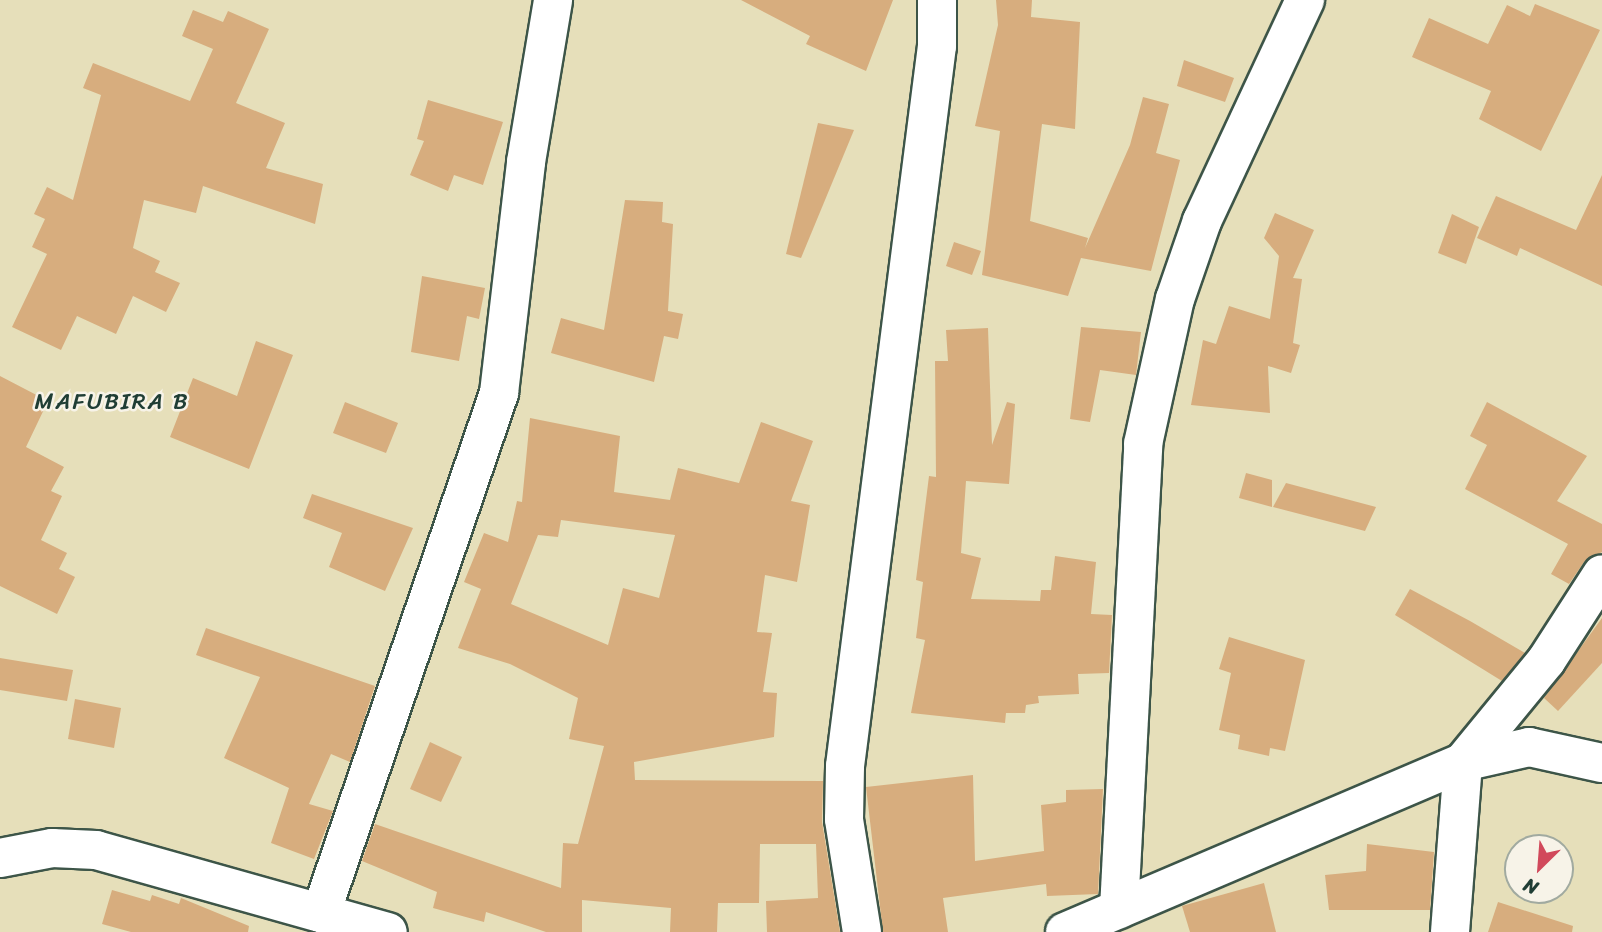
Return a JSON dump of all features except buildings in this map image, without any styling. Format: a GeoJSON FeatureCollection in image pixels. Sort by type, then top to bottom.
{"type":"FeatureCollection","features":[{"type":"Feature","properties":{"kind":"street"},"geometry":{"type":"LineString","coordinates":[[321,913],[499,393],[526,162],[553,0]]}},
{"type":"Feature","properties":{"kind":"street"},"geometry":{"type":"LineString","coordinates":[[862,932],[844,819],[845,766],[925,143],[937,0]]}},
{"type":"Feature","properties":{"kind":"street"},"geometry":{"type":"LineString","coordinates":[[1119,909],[1143,444],[1175,299],[1202,221],[1305,0]]}},
{"type":"Feature","properties":{"kind":"street"},"geometry":{"type":"LineString","coordinates":[[1450,932],[1463,762],[1546,661],[1602,573]]}},
{"type":"Feature","properties":{"kind":"street"},"geometry":{"type":"LineString","coordinates":[[1065,932],[1463,762],[1529,747],[1602,763]]}},
{"type":"Feature","properties":{"kind":"street"},"geometry":{"type":"LineString","coordinates":[[0,858],[51,848],[96,850],[388,932]]}},
{"type":"Feature","properties":{"kind":"district","name":"MAFUBIRA B"},"geometry":{"type":"Point","coordinates":[112,402]}}]}
